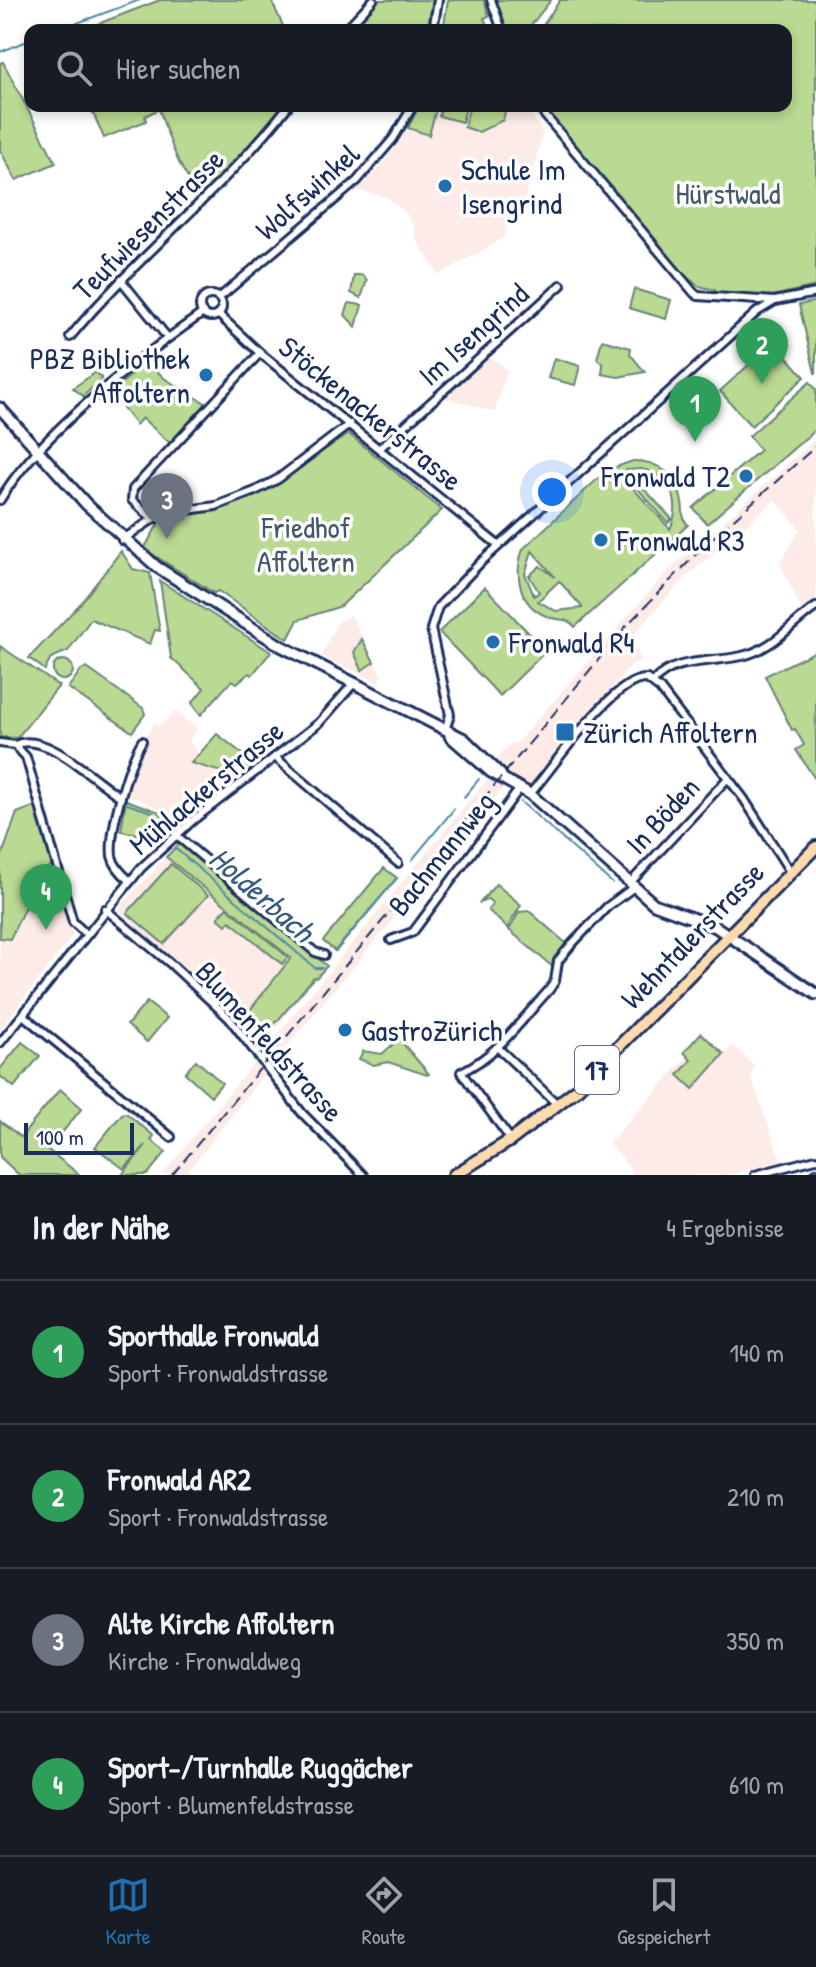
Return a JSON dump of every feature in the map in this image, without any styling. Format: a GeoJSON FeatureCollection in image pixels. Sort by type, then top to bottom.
{"type":"FeatureCollection","features":[{"type":"Feature","properties":{"kind":"main road","name":"Wehntalerstrasse"},"geometry":{"type":"LineString","coordinates":[[454,1175],[511,1140],[558,1105],[729,936],[789,870],[816,847]]}},
{"type":"Feature","properties":{"kind":"street"},"geometry":{"type":"LineString","coordinates":[[351,24],[373,0]]}},
{"type":"Feature","properties":{"kind":"street"},"geometry":{"type":"LineString","coordinates":[[434,24],[438,0]]}},
{"type":"Feature","properties":{"kind":"street"},"geometry":{"type":"LineString","coordinates":[[491,0],[500,24]]}},
{"type":"Feature","properties":{"kind":"street","name":"Teufwiesenstrasse"},"geometry":{"type":"LineString","coordinates":[[70,337],[121,280],[231,173],[283,112]]}},
{"type":"Feature","properties":{"kind":"street","name":"Wolfswinkel"},"geometry":{"type":"LineString","coordinates":[[219,298],[357,181],[393,139],[409,112]]}},
{"type":"Feature","properties":{"kind":"street"},"geometry":{"type":"LineString","coordinates":[[542,112],[698,296],[775,301],[816,293]]}},
{"type":"Feature","properties":{"kind":"street"},"geometry":{"type":"LineString","coordinates":[[121,280],[167,337]]}},
{"type":"Feature","properties":{"kind":"street","name":"Im Isengrind"},"geometry":{"type":"LineString","coordinates":[[380,448],[561,285]]}},
{"type":"Feature","properties":{"kind":"street"},"geometry":{"type":"LineString","coordinates":[[205,297],[219,298],[222,304],[218,314],[209,316],[203,313],[201,304],[205,297]]}},
{"type":"Feature","properties":{"kind":"street"},"geometry":{"type":"LineString","coordinates":[[445,730],[450,715],[432,642],[434,616],[443,600],[498,545],[751,318],[775,301]]}},
{"type":"Feature","properties":{"kind":"street"},"geometry":{"type":"LineString","coordinates":[[0,500],[14,477],[88,404],[167,337],[203,313]]}},
{"type":"Feature","properties":{"kind":"street","name":"Stöckenackerstrasse"},"geometry":{"type":"LineString","coordinates":[[218,314],[260,353],[498,545]]}},
{"type":"Feature","properties":{"kind":"street"},"geometry":{"type":"LineString","coordinates":[[153,519],[132,500],[133,489],[260,353]]}},
{"type":"Feature","properties":{"kind":"street"},"geometry":{"type":"LineString","coordinates":[[0,408],[122,540],[157,567],[281,646],[464,739],[501,775],[530,794],[662,909],[703,921],[816,994]]}},
{"type":"Feature","properties":{"kind":"street"},"geometry":{"type":"LineString","coordinates":[[122,540],[153,519],[173,512],[231,503],[255,491],[278,479],[350,424]]}},
{"type":"Feature","properties":{"kind":"street"},"geometry":{"type":"LineString","coordinates":[[653,682],[669,667],[741,657],[763,649],[816,607]]}},
{"type":"Feature","properties":{"kind":"street"},"geometry":{"type":"LineString","coordinates":[[530,794],[618,690],[638,678],[653,682],[728,778],[789,870]]}},
{"type":"Feature","properties":{"kind":"street","name":"Mühlackerstrasse"},"geometry":{"type":"LineString","coordinates":[[0,1043],[24,1016],[85,933],[130,881],[176,835],[319,723],[354,682]]}},
{"type":"Feature","properties":{"kind":"street"},"geometry":{"type":"LineString","coordinates":[[0,743],[15,745],[33,741],[57,753],[121,797]]}},
{"type":"Feature","properties":{"kind":"street"},"geometry":{"type":"LineString","coordinates":[[130,881],[119,870],[112,855],[129,765],[142,741]]}},
{"type":"Feature","properties":{"kind":"street"},"geometry":{"type":"LineString","coordinates":[[15,745],[26,757],[73,922],[85,933]]}},
{"type":"Feature","properties":{"kind":"street"},"geometry":{"type":"LineString","coordinates":[[275,757],[398,863]]}},
{"type":"Feature","properties":{"kind":"street","name":"In Böden"},"geometry":{"type":"LineString","coordinates":[[511,1140],[461,1072],[483,1061],[549,990],[555,981],[558,961],[571,945],[632,885],[728,778]]}},
{"type":"Feature","properties":{"kind":"street","name":"Bachmannweg"},"geometry":{"type":"LineString","coordinates":[[391,940],[413,932],[520,788]]}},
{"type":"Feature","properties":{"kind":"street"},"geometry":{"type":"LineString","coordinates":[[176,835],[315,952],[324,955]]}},
{"type":"Feature","properties":{"kind":"street","name":"Blumenfeldstrasse"},"geometry":{"type":"LineString","coordinates":[[105,909],[229,1018],[302,1113],[363,1175]]}},
{"type":"Feature","properties":{"kind":"street"},"geometry":{"type":"LineString","coordinates":[[24,1016],[171,1137]]}},
{"type":"Feature","properties":{"kind":"street"},"geometry":{"type":"LineString","coordinates":[[497,1047],[558,1105]]}},
{"type":"Feature","properties":{"kind":"street"},"geometry":{"type":"LineString","coordinates":[[755,1175],[816,1159]]}},
{"type":"Feature","properties":{"kind":"shaded area","name":"Schule Im Isengrind"},"geometry":{"type":"Polygon","coordinates":[[[435,112],[530,112],[543,133],[525,198],[513,210],[503,238],[439,275],[415,238],[416,232],[407,214],[386,197],[357,190],[381,166],[408,129],[429,135],[435,112]]]}},
{"type":"Feature","properties":{"kind":"shaded area"},"geometry":{"type":"Polygon","coordinates":[[[486,359],[497,360],[507,371],[495,412],[443,397],[486,359]]]}},
{"type":"Feature","properties":{"kind":"shaded area"},"geometry":{"type":"Polygon","coordinates":[[[816,439],[816,601],[802,610],[780,564],[800,529],[775,500],[686,577],[632,636],[641,660],[633,663],[529,787],[514,775],[268,1069],[185,1175],[162,1175],[502,765],[496,759],[511,742],[515,745],[664,575],[816,439]]]}},
{"type":"Feature","properties":{"kind":"shaded area"},"geometry":{"type":"Polygon","coordinates":[[[351,615],[381,675],[380,683],[321,656],[338,621],[351,615]]]}},
{"type":"Feature","properties":{"kind":"shaded area"},"geometry":{"type":"Polygon","coordinates":[[[175,711],[198,729],[189,741],[198,754],[190,763],[235,777],[174,824],[164,812],[140,799],[124,795],[132,761],[154,723],[161,726],[175,711]]]}},
{"type":"Feature","properties":{"kind":"shaded area"},"geometry":{"type":"Polygon","coordinates":[[[166,857],[316,978],[259,1049],[225,1006],[119,908],[166,857]]]}},
{"type":"Feature","properties":{"kind":"shaded area"},"geometry":{"type":"Polygon","coordinates":[[[45,872],[53,872],[73,935],[0,1029],[0,941],[4,937],[11,940],[45,872]]]}},
{"type":"Feature","properties":{"kind":"shaded area"},"geometry":{"type":"Polygon","coordinates":[[[701,1033],[724,1054],[733,1045],[754,1066],[751,1076],[781,1161],[728,1175],[633,1175],[621,1156],[608,1144],[686,1058],[683,1053],[701,1033]]]}},
{"type":"Feature","properties":{"kind":"green space"},"geometry":{"type":"Polygon","coordinates":[[[160,0],[271,0],[282,24],[98,24],[160,0]]]}},
{"type":"Feature","properties":{"kind":"green space"},"geometry":{"type":"Polygon","coordinates":[[[377,0],[433,0],[428,24],[364,24],[358,19],[377,0]]]}},
{"type":"Feature","properties":{"kind":"green space"},"geometry":{"type":"Polygon","coordinates":[[[448,0],[484,0],[489,16],[484,18],[486,24],[444,24],[448,0]]]}},
{"type":"Feature","properties":{"kind":"green space"},"geometry":{"type":"Polygon","coordinates":[[[496,0],[551,0],[532,24],[505,24],[496,0]]]}},
{"type":"Feature","properties":{"kind":"green space","name":"Hürstwald"},"geometry":{"type":"Polygon","coordinates":[[[560,0],[816,0],[816,286],[772,296],[716,294],[715,290],[699,286],[684,275],[545,112],[792,112],[792,24],[544,24],[560,0]]]}},
{"type":"Feature","properties":{"kind":"green space"},"geometry":{"type":"Polygon","coordinates":[[[3,62],[24,102],[24,112],[29,112],[56,163],[16,180],[0,150],[0,63],[3,62]]]}},
{"type":"Feature","properties":{"kind":"green space"},"geometry":{"type":"Polygon","coordinates":[[[93,112],[153,112],[145,116],[146,121],[104,138],[93,112]]]}},
{"type":"Feature","properties":{"kind":"green space"},"geometry":{"type":"Polygon","coordinates":[[[160,112],[280,112],[240,161],[205,193],[189,180],[171,144],[160,112]]]}},
{"type":"Feature","properties":{"kind":"green space"},"geometry":{"type":"Polygon","coordinates":[[[416,112],[435,112],[429,135],[408,128],[416,112]]]}},
{"type":"Feature","properties":{"kind":"green space"},"geometry":{"type":"Polygon","coordinates":[[[440,112],[465,112],[462,122],[439,116],[440,112]]]}},
{"type":"Feature","properties":{"kind":"green space"},"geometry":{"type":"Polygon","coordinates":[[[468,112],[505,112],[503,120],[479,132],[464,127],[468,112]]]}},
{"type":"Feature","properties":{"kind":"green space"},"geometry":{"type":"Polygon","coordinates":[[[354,275],[362,275],[367,280],[361,298],[351,293],[354,275]]]}},
{"type":"Feature","properties":{"kind":"green space"},"geometry":{"type":"Polygon","coordinates":[[[634,289],[671,300],[666,319],[629,308],[634,289]]]}},
{"type":"Feature","properties":{"kind":"green space"},"geometry":{"type":"Polygon","coordinates":[[[816,301],[816,373],[815,373],[799,305],[816,301]]]}},
{"type":"Feature","properties":{"kind":"green space"},"geometry":{"type":"Polygon","coordinates":[[[349,303],[362,305],[356,327],[345,315],[349,303]]]}},
{"type":"Feature","properties":{"kind":"green space"},"geometry":{"type":"Polygon","coordinates":[[[602,340],[631,348],[630,354],[645,372],[618,377],[602,374],[603,364],[597,359],[602,340]]]}},
{"type":"Feature","properties":{"kind":"green space"},"geometry":{"type":"Polygon","coordinates":[[[774,342],[805,377],[751,426],[720,391],[774,342]]]}},
{"type":"Feature","properties":{"kind":"green space"},"geometry":{"type":"Polygon","coordinates":[[[554,358],[580,366],[575,385],[548,378],[554,358]]]}},
{"type":"Feature","properties":{"kind":"green space"},"geometry":{"type":"Polygon","coordinates":[[[148,362],[164,378],[207,404],[171,444],[142,418],[136,425],[110,392],[148,362]]]}},
{"type":"Feature","properties":{"kind":"green space"},"geometry":{"type":"Polygon","coordinates":[[[96,372],[102,379],[83,396],[73,388],[96,372]]]}},
{"type":"Feature","properties":{"kind":"green space"},"geometry":{"type":"Polygon","coordinates":[[[810,382],[816,389],[816,429],[707,524],[693,508],[760,450],[749,436],[810,382]]]}},
{"type":"Feature","properties":{"kind":"green space","name":"Friedhof Affoltern"},"geometry":{"type":"Polygon","coordinates":[[[349,434],[442,510],[341,606],[298,620],[288,639],[218,591],[214,593],[144,549],[161,519],[214,510],[247,499],[349,434]]]}},
{"type":"Feature","properties":{"kind":"green space","name":"Fronwald R3"},"geometry":{"type":"Polygon","coordinates":[[[642,461],[665,471],[680,493],[688,525],[575,627],[568,621],[541,614],[526,600],[519,581],[520,560],[523,549],[607,470],[642,461]],[[641,469],[627,470],[672,519],[668,523],[622,471],[619,473],[670,529],[675,509],[671,491],[660,477],[641,469]],[[532,551],[525,574],[534,596],[539,592],[529,576],[540,566],[555,577],[532,551]],[[559,581],[538,601],[556,611],[582,608],[559,581]]]}},
{"type":"Feature","properties":{"kind":"green space"},"geometry":{"type":"Polygon","coordinates":[[[121,551],[133,569],[150,573],[160,631],[155,630],[150,644],[91,619],[68,651],[51,658],[45,670],[29,658],[80,604],[121,551]]]}},
{"type":"Feature","properties":{"kind":"green space"},"geometry":{"type":"Polygon","coordinates":[[[160,581],[271,652],[252,675],[249,673],[237,683],[232,680],[201,715],[192,703],[204,688],[171,658],[160,581]]]}},
{"type":"Feature","properties":{"kind":"green space","name":"Fronwald R4"},"geometry":{"type":"Polygon","coordinates":[[[485,587],[546,651],[500,696],[439,632],[485,587]]]}},
{"type":"Feature","properties":{"kind":"green space"},"geometry":{"type":"Polygon","coordinates":[[[362,639],[374,662],[362,670],[354,652],[362,639]]]}},
{"type":"Feature","properties":{"kind":"green space"},"geometry":{"type":"Polygon","coordinates":[[[0,646],[59,686],[17,738],[0,737],[0,646]]]}},
{"type":"Feature","properties":{"kind":"green space"},"geometry":{"type":"Polygon","coordinates":[[[816,651],[815,779],[796,750],[804,745],[795,729],[792,730],[765,676],[816,651]]]}},
{"type":"Feature","properties":{"kind":"green space"},"geometry":{"type":"Polygon","coordinates":[[[63,660],[70,663],[73,670],[70,677],[63,680],[56,677],[53,670],[56,663],[63,660]]]}},
{"type":"Feature","properties":{"kind":"green space"},"geometry":{"type":"Polygon","coordinates":[[[87,668],[143,708],[145,714],[132,732],[68,688],[81,670],[87,668]]]}},
{"type":"Feature","properties":{"kind":"green space"},"geometry":{"type":"Polygon","coordinates":[[[217,734],[253,762],[235,776],[191,763],[217,734]]]}},
{"type":"Feature","properties":{"kind":"green space"},"geometry":{"type":"Polygon","coordinates":[[[126,800],[160,812],[172,826],[151,846],[137,834],[121,831],[126,800]]]}},
{"type":"Feature","properties":{"kind":"green space"},"geometry":{"type":"Polygon","coordinates":[[[35,806],[52,865],[40,875],[10,939],[0,938],[0,861],[17,813],[35,806]]]}},
{"type":"Feature","properties":{"kind":"green space"},"geometry":{"type":"Polygon","coordinates":[[[180,843],[327,966],[314,977],[259,1043],[242,1020],[291,958],[166,857],[180,843]]]}},
{"type":"Feature","properties":{"kind":"green space"},"geometry":{"type":"Polygon","coordinates":[[[171,864],[208,895],[164,944],[127,913],[171,864]]]}},
{"type":"Feature","properties":{"kind":"green space"},"geometry":{"type":"Polygon","coordinates":[[[384,868],[397,878],[335,951],[323,941],[384,868]]]}},
{"type":"Feature","properties":{"kind":"green space"},"geometry":{"type":"Polygon","coordinates":[[[496,884],[521,905],[507,928],[488,910],[493,904],[488,899],[479,904],[496,884]]]}},
{"type":"Feature","properties":{"kind":"green space"},"geometry":{"type":"Polygon","coordinates":[[[227,907],[288,957],[282,964],[230,921],[226,925],[218,918],[227,907]]]}},
{"type":"Feature","properties":{"kind":"green space"},"geometry":{"type":"Polygon","coordinates":[[[529,911],[568,945],[555,969],[509,930],[519,912],[529,911]]]}},
{"type":"Feature","properties":{"kind":"green space"},"geometry":{"type":"Polygon","coordinates":[[[147,1002],[167,1018],[147,1042],[127,1025],[147,1002]]]}},
{"type":"Feature","properties":{"kind":"green space"},"geometry":{"type":"Polygon","coordinates":[[[701,1033],[724,1054],[693,1089],[678,1075],[691,1060],[684,1052],[701,1033]]]}},
{"type":"Feature","properties":{"kind":"green space"},"geometry":{"type":"Polygon","coordinates":[[[399,1039],[429,1074],[388,1062],[374,1065],[359,1059],[363,1051],[382,1054],[399,1039]]]}},
{"type":"Feature","properties":{"kind":"green space"},"geometry":{"type":"Polygon","coordinates":[[[22,1042],[40,1056],[14,1087],[0,1076],[0,1069],[22,1042]]]}},
{"type":"Feature","properties":{"kind":"green space"},"geometry":{"type":"Polygon","coordinates":[[[196,1060],[222,1083],[211,1096],[185,1073],[196,1060]]]}},
{"type":"Feature","properties":{"kind":"green space"},"geometry":{"type":"Polygon","coordinates":[[[60,1089],[82,1108],[48,1150],[80,1175],[19,1175],[0,1157],[0,1121],[21,1137],[60,1089]]]}},
{"type":"Feature","properties":{"kind":"green space"},"geometry":{"type":"Polygon","coordinates":[[[126,1113],[154,1136],[151,1140],[166,1152],[147,1175],[122,1175],[146,1145],[124,1169],[95,1147],[126,1113]]]}},
{"type":"Feature","properties":{"kind":"waterway"},"geometry":{"type":"LineString","coordinates":[[74,24],[140,0]]}},
{"type":"Feature","properties":{"kind":"waterway"},"geometry":{"type":"LineString","coordinates":[[0,52],[24,42]]}},
{"type":"Feature","properties":{"kind":"waterway","name":"Holderbach"},"geometry":{"type":"LineString","coordinates":[[464,797],[479,779]]}},
{"type":"Feature","properties":{"kind":"waterway","name":"Holderbach"},"geometry":{"type":"LineString","coordinates":[[521,802],[612,883]]}},
{"type":"Feature","properties":{"kind":"waterway","name":"Holderbach"},"geometry":{"type":"LineString","coordinates":[[127,804],[152,812],[163,835]]}},
{"type":"Feature","properties":{"kind":"waterway","name":"Holderbach"},"geometry":{"type":"LineString","coordinates":[[412,860],[454,809]]}},
{"type":"Feature","properties":{"kind":"waterway","name":"Holderbach"},"geometry":{"type":"LineString","coordinates":[[176,849],[315,968],[322,968]]}},
{"type":"Feature","properties":{"kind":"waterway","name":"Holderbach"},"geometry":{"type":"LineString","coordinates":[[336,951],[397,878]]}},
{"type":"Feature","properties":{"kind":"railway"},"geometry":{"type":"LineString","coordinates":[[172,1175],[628,624],[708,542],[816,446]]}},
{"type":"Feature","properties":{"kind":"place","name":"Schule Im Isengrind"},"geometry":{"type":"Point","coordinates":[445,186]}},
{"type":"Feature","properties":{"kind":"place","name":"PBZ Bibliothek Affoltern"},"geometry":{"type":"Point","coordinates":[206,375]}},
{"type":"Feature","properties":{"kind":"place","name":"Fronwald AR2"},"geometry":{"type":"Point","coordinates":[762,384]}},
{"type":"Feature","properties":{"kind":"place","name":"Sporthalle Fronwald"},"geometry":{"type":"Point","coordinates":[695,442]}},
{"type":"Feature","properties":{"kind":"place","name":"Fronwald T2"},"geometry":{"type":"Point","coordinates":[746,476]}},
{"type":"Feature","properties":{"kind":"place","name":"Alte Kirche Affoltern"},"geometry":{"type":"Point","coordinates":[167,539]}},
{"type":"Feature","properties":{"kind":"place","name":"Fronwald R3"},"geometry":{"type":"Point","coordinates":[601,540]}},
{"type":"Feature","properties":{"kind":"place","name":"Fronwald R4"},"geometry":{"type":"Point","coordinates":[493,642]}},
{"type":"Feature","properties":{"kind":"place","name":"Zürich Affoltern"},"geometry":{"type":"Point","coordinates":[565,732]}},
{"type":"Feature","properties":{"kind":"place","name":"Sport-/Turnhalle Ruggächer"},"geometry":{"type":"Point","coordinates":[46,930]}},
{"type":"Feature","properties":{"kind":"place","name":"GastroZürich"},"geometry":{"type":"Point","coordinates":[345,1030]}}]}
